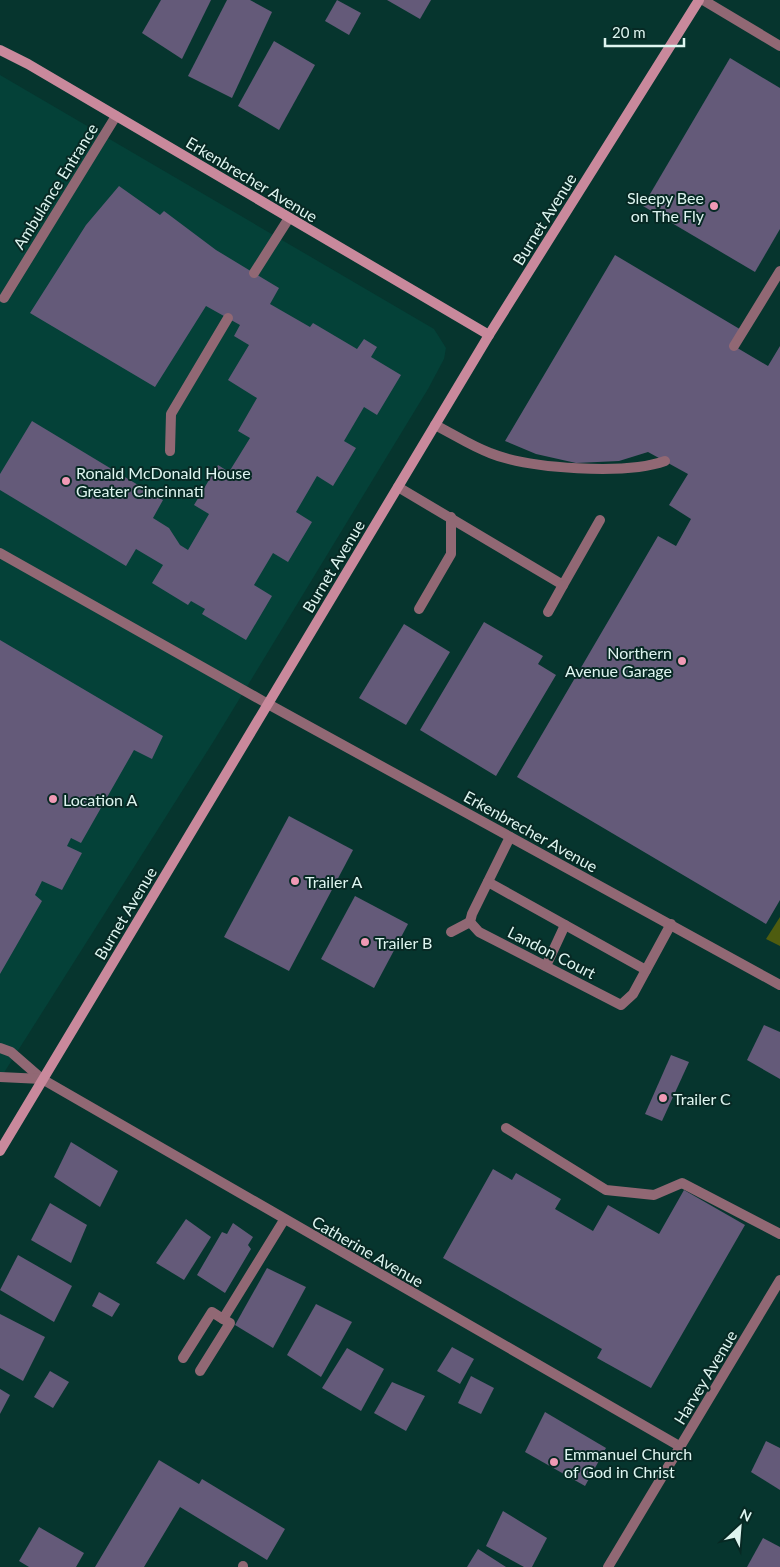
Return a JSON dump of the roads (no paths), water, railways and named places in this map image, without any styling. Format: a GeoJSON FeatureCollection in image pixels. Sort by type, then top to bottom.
{"type":"FeatureCollection","features":[{"type":"Feature","properties":{"kind":"street"},"geometry":{"type":"LineString","coordinates":[[701,0],[780,46]]}},
{"type":"Feature","properties":{"kind":"street","name":"Burnet Avenue"},"geometry":{"type":"LineString","coordinates":[[0,1151],[489,335],[701,0]]}},
{"type":"Feature","properties":{"kind":"street","name":"Erkenbrecher Avenue"},"geometry":{"type":"LineString","coordinates":[[0,50],[489,335]]}},
{"type":"Feature","properties":{"kind":"street","name":"Ambulance Entrance"},"geometry":{"type":"LineString","coordinates":[[4,298],[116,116]]}},
{"type":"Feature","properties":{"kind":"street"},"geometry":{"type":"LineString","coordinates":[[254,273],[289,218]]}},
{"type":"Feature","properties":{"kind":"street"},"geometry":{"type":"LineString","coordinates":[[734,346],[780,271]]}},
{"type":"Feature","properties":{"kind":"street"},"geometry":{"type":"LineString","coordinates":[[170,451],[171,414],[228,318]]}},
{"type":"Feature","properties":{"kind":"street"},"geometry":{"type":"LineString","coordinates":[[435,425],[490,454],[529,463],[614,470],[648,467],[665,462]]}},
{"type":"Feature","properties":{"kind":"street"},"geometry":{"type":"LineString","coordinates":[[398,487],[563,585]]}},
{"type":"Feature","properties":{"kind":"street"},"geometry":{"type":"LineString","coordinates":[[419,609],[451,554],[451,517]]}},
{"type":"Feature","properties":{"kind":"street"},"geometry":{"type":"LineString","coordinates":[[548,612],[600,520]]}},
{"type":"Feature","properties":{"kind":"street","name":"Erkenbrecher Avenue"},"geometry":{"type":"LineString","coordinates":[[0,553],[268,704],[780,985]]}},
{"type":"Feature","properties":{"kind":"street"},"geometry":{"type":"LineString","coordinates":[[451,932],[470,922],[510,837]]}},
{"type":"Feature","properties":{"kind":"street"},"geometry":{"type":"LineString","coordinates":[[488,882],[646,970]]}},
{"type":"Feature","properties":{"kind":"street","name":"Landon Court"},"geometry":{"type":"LineString","coordinates":[[470,922],[479,932],[621,1005],[634,994],[671,924]]}},
{"type":"Feature","properties":{"kind":"street"},"geometry":{"type":"LineString","coordinates":[[546,966],[565,925]]}},
{"type":"Feature","properties":{"kind":"street","name":"Catherine Avenue"},"geometry":{"type":"LineString","coordinates":[[0,1048],[11,1052],[42,1079],[681,1447]]}},
{"type":"Feature","properties":{"kind":"street","name":"Catherine Avenue"},"geometry":{"type":"LineString","coordinates":[[0,1077],[42,1079]]}},
{"type":"Feature","properties":{"kind":"street"},"geometry":{"type":"LineString","coordinates":[[506,1128],[606,1190],[654,1195],[682,1183],[780,1234]]}},
{"type":"Feature","properties":{"kind":"street"},"geometry":{"type":"LineString","coordinates":[[223,1318],[284,1220]]}},
{"type":"Feature","properties":{"kind":"street","name":"Harvey Avenue"},"geometry":{"type":"LineString","coordinates":[[608,1567],[780,1280]]}},
{"type":"Feature","properties":{"kind":"street"},"geometry":{"type":"LineString","coordinates":[[183,1358],[212,1312],[230,1323],[200,1371]]}},
{"type":"Feature","properties":{"kind":"place","name":"Sleepy Bee on The Fly"},"geometry":{"type":"Point","coordinates":[714,206]}},
{"type":"Feature","properties":{"kind":"place","name":"Ronald McDonald House Greater Cincinnati"},"geometry":{"type":"Point","coordinates":[66,481]}},
{"type":"Feature","properties":{"kind":"place","name":"Northern Avenue Garage"},"geometry":{"type":"Point","coordinates":[682,661]}},
{"type":"Feature","properties":{"kind":"place","name":"Location A"},"geometry":{"type":"Point","coordinates":[53,799]}},
{"type":"Feature","properties":{"kind":"place","name":"Trailer A"},"geometry":{"type":"Point","coordinates":[295,881]}},
{"type":"Feature","properties":{"kind":"place","name":"Trailer B"},"geometry":{"type":"Point","coordinates":[365,942]}},
{"type":"Feature","properties":{"kind":"place","name":"Trailer C"},"geometry":{"type":"Point","coordinates":[663,1098]}},
{"type":"Feature","properties":{"kind":"place","name":"Emmanuel Church of God in Christ"},"geometry":{"type":"Point","coordinates":[554,1462]}}]}
